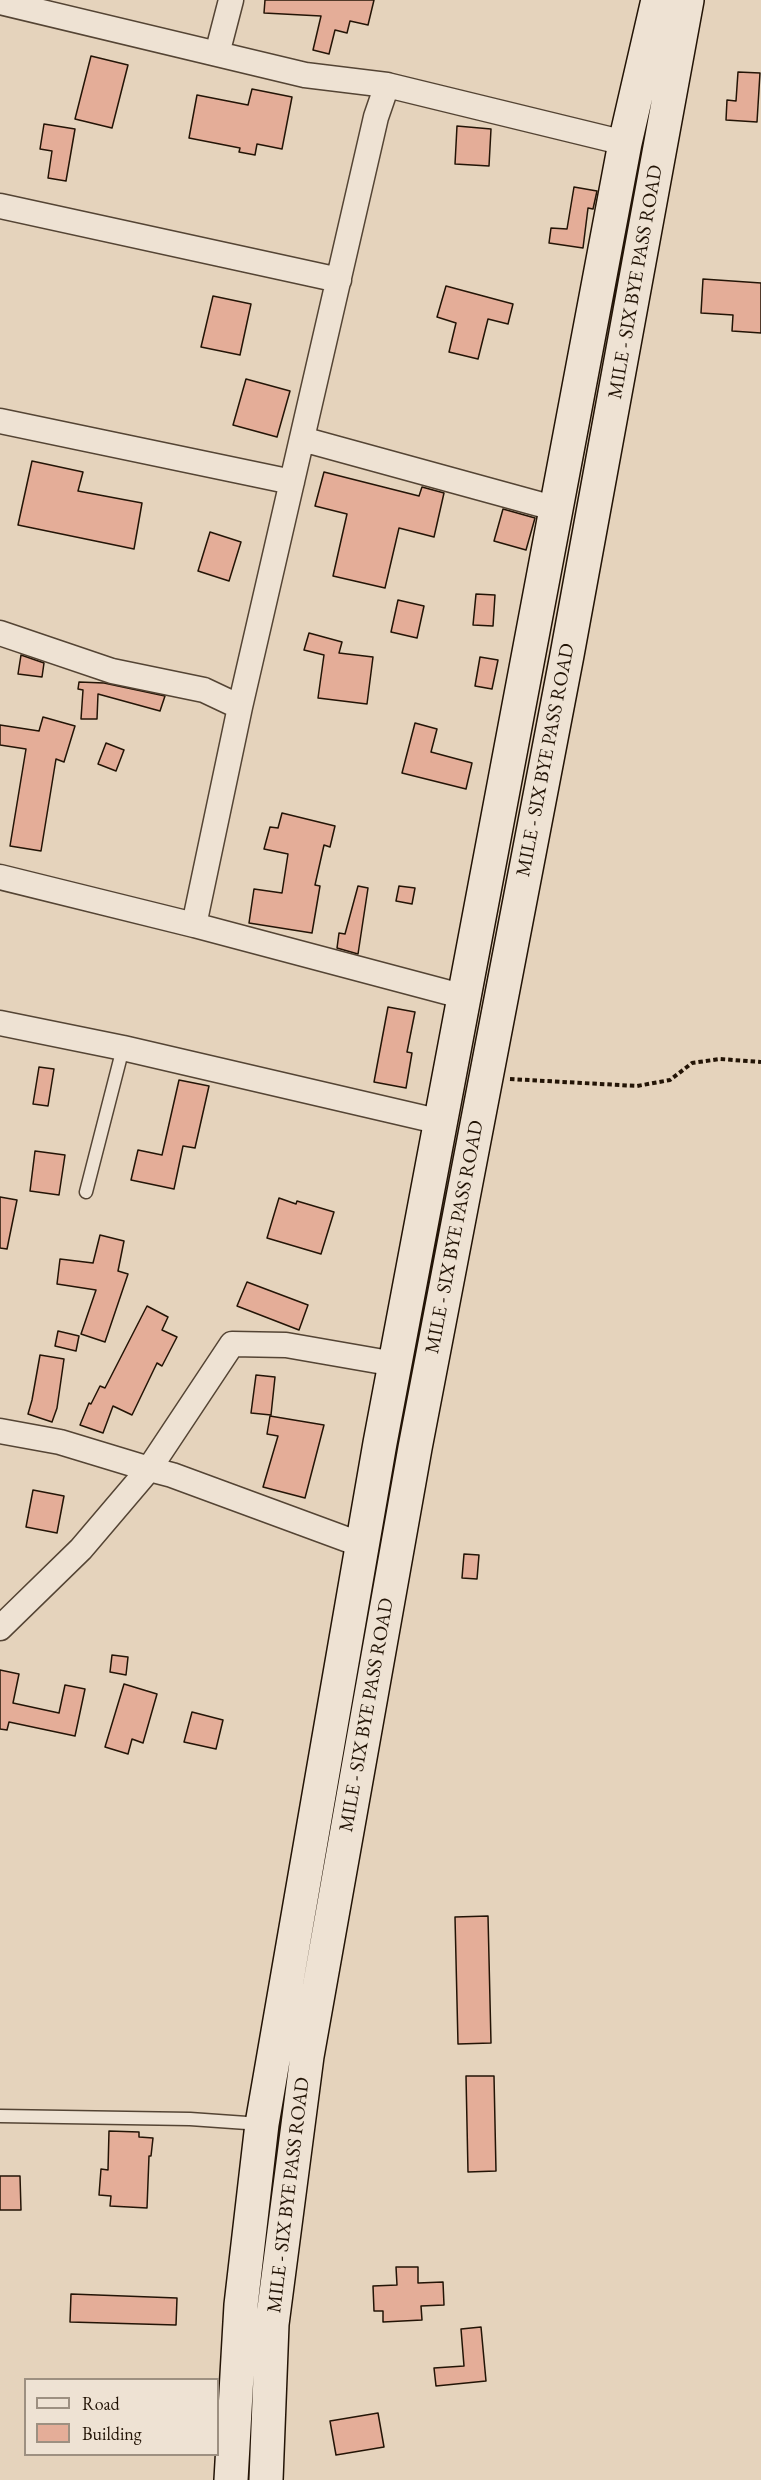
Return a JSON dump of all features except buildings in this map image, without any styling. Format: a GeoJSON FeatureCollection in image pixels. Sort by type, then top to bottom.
{"type":"FeatureCollection","features":[{"type":"Feature","properties":{"kind":"street"},"geometry":{"type":"LineString","coordinates":[[217,54],[231,0]]}},
{"type":"Feature","properties":{"kind":"street"},"geometry":{"type":"LineString","coordinates":[[231,2480],[241,2305],[262,2124],[380,1443],[626,144],[658,0]]}},
{"type":"Feature","properties":{"kind":"street","name":"MILE - SIX BYE PASS ROAD"},"geometry":{"type":"LineString","coordinates":[[266,2480],[272,2324],[307,2056],[415,1448],[571,632],[687,0]]}},
{"type":"Feature","properties":{"kind":"street"},"geometry":{"type":"LineString","coordinates":[[14,3],[305,75],[387,86],[626,144]]}},
{"type":"Feature","properties":{"kind":"street"},"geometry":{"type":"LineString","coordinates":[[194,925],[240,707],[376,117],[387,86]]}},
{"type":"Feature","properties":{"kind":"street"},"geometry":{"type":"LineString","coordinates":[[0,206],[339,280]]}},
{"type":"Feature","properties":{"kind":"street"},"geometry":{"type":"LineString","coordinates":[[0,421],[292,482]]}},
{"type":"Feature","properties":{"kind":"street"},"geometry":{"type":"LineString","coordinates":[[302,439],[557,509]]}},
{"type":"Feature","properties":{"kind":"street"},"geometry":{"type":"LineString","coordinates":[[0,633],[112,671],[204,690],[240,707]]}},
{"type":"Feature","properties":{"kind":"street"},"geometry":{"type":"LineString","coordinates":[[0,878],[194,925],[465,997]]}},
{"type":"Feature","properties":{"kind":"street"},"geometry":{"type":"LineString","coordinates":[[0,1023],[123,1048],[441,1122]]}},
{"type":"Feature","properties":{"kind":"street"},"geometry":{"type":"LineString","coordinates":[[0,1628],[81,1549],[149,1469],[232,1344],[286,1345],[395,1364]]}},
{"type":"Feature","properties":{"kind":"street"},"geometry":{"type":"LineString","coordinates":[[0,1431],[60,1442],[171,1475],[362,1545]]}},
{"type":"Feature","properties":{"kind":"street"},"geometry":{"type":"LineString","coordinates":[[380,1443],[415,1448]]}},
{"type":"Feature","properties":{"kind":"lane"},"geometry":{"type":"LineString","coordinates":[[86,1192],[123,1048]]}},
{"type":"Feature","properties":{"kind":"lane"},"geometry":{"type":"LineString","coordinates":[[0,2116],[190,2119],[262,2124]]}},
{"type":"Feature","properties":{"kind":"path"},"geometry":{"type":"LineString","coordinates":[[486,1078],[637,1086],[670,1080],[692,1063],[720,1059],[761,1062]]}}]}
